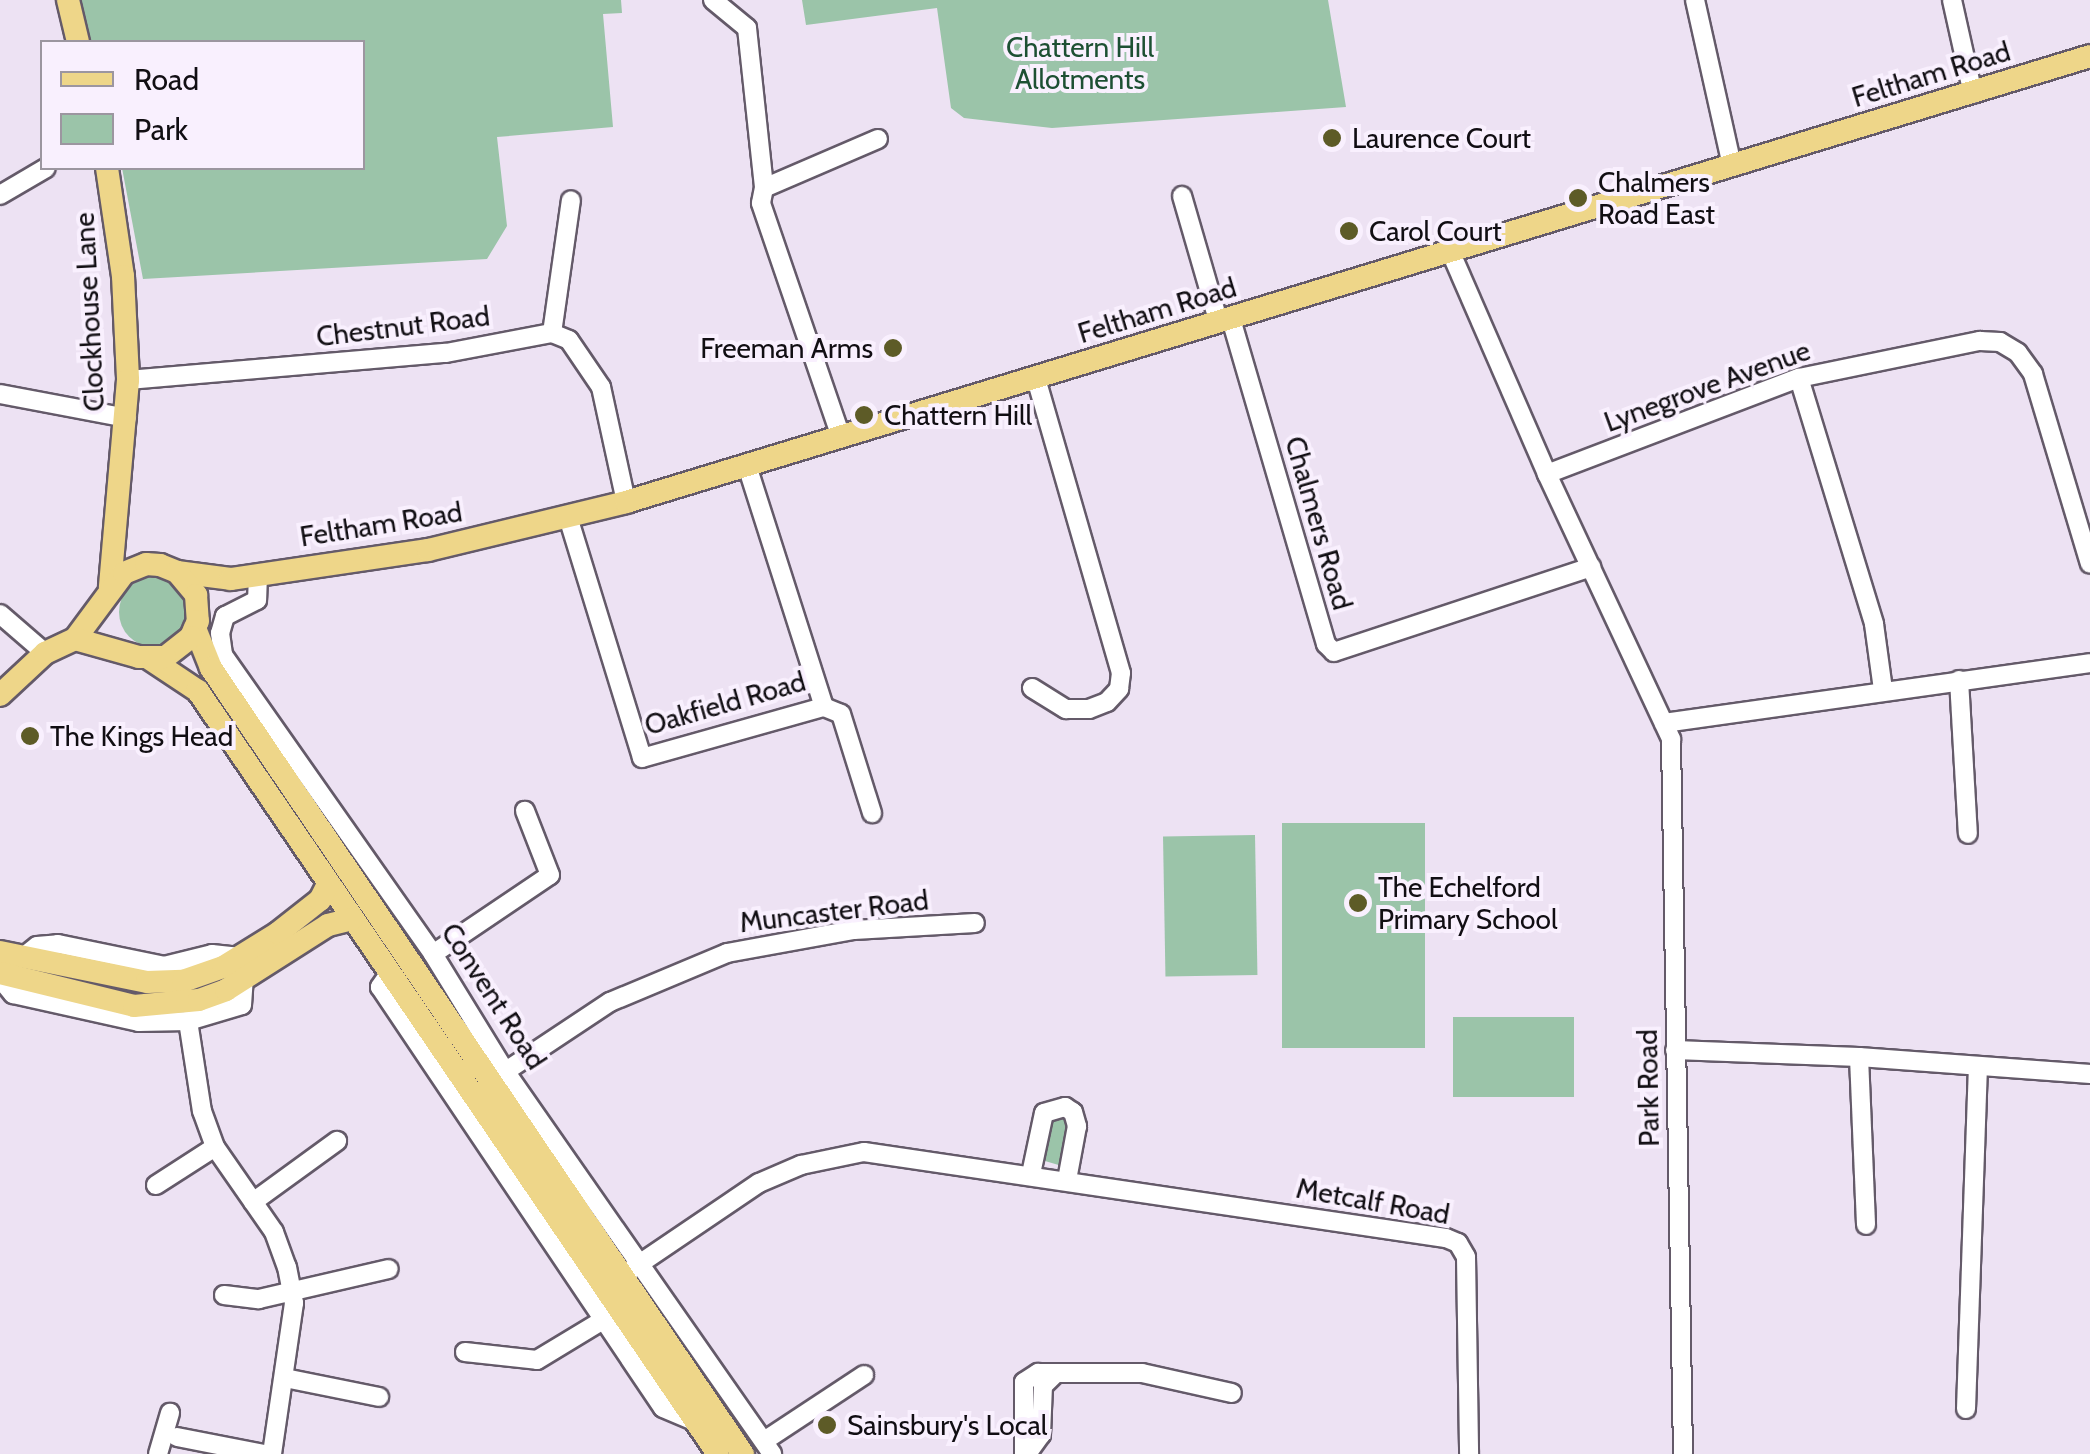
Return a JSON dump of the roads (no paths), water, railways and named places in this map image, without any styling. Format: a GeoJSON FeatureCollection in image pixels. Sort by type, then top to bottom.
{"type":"FeatureCollection","features":[{"type":"Feature","properties":{"kind":"main road"},"geometry":{"type":"LineString","coordinates":[[68,0],[78,40]]}},
{"type":"Feature","properties":{"kind":"main road","name":"Feltham Road"},"geometry":{"type":"LineString","coordinates":[[177,572],[230,579],[428,550],[626,502],[2090,56]]}},
{"type":"Feature","properties":{"kind":"main road","name":"Clockhouse Lane"},"geometry":{"type":"LineString","coordinates":[[107,170],[123,276],[128,380],[108,594]]}},
{"type":"Feature","properties":{"kind":"main road"},"geometry":{"type":"LineString","coordinates":[[116,512],[146,564]]}},
{"type":"Feature","properties":{"kind":"main road"},"geometry":{"type":"LineString","coordinates":[[0,695],[45,653],[75,639],[124,573],[146,564],[177,572],[196,596],[196,624]]}},
{"type":"Feature","properties":{"kind":"main road"},"geometry":{"type":"LineString","coordinates":[[150,658],[165,657],[183,646],[230,579]]}},
{"type":"Feature","properties":{"kind":"main road"},"geometry":{"type":"LineString","coordinates":[[108,594],[106,626],[126,651]]}},
{"type":"Feature","properties":{"kind":"main road","name":"Convent Road"},"geometry":{"type":"LineString","coordinates":[[196,624],[211,668],[632,1269],[743,1454]]}},
{"type":"Feature","properties":{"kind":"main road"},"geometry":{"type":"LineString","coordinates":[[75,639],[150,658],[198,691],[718,1454]]}},
{"type":"Feature","properties":{"kind":"main road"},"geometry":{"type":"LineString","coordinates":[[0,976],[134,1006],[199,1000],[320,900],[328,884]]}},
{"type":"Feature","properties":{"kind":"main road"},"geometry":{"type":"LineString","coordinates":[[11,954],[147,982],[183,981],[242,968],[328,925],[352,918]]}},
{"type":"Feature","properties":{"kind":"street"},"geometry":{"type":"LineString","coordinates":[[713,0],[747,28],[764,188],[761,202],[842,438]]}},
{"type":"Feature","properties":{"kind":"street"},"geometry":{"type":"LineString","coordinates":[[1695,0],[1732,166]]}},
{"type":"Feature","properties":{"kind":"street"},"geometry":{"type":"LineString","coordinates":[[1952,0],[1973,94]]}},
{"type":"Feature","properties":{"kind":"street"},"geometry":{"type":"LineString","coordinates":[[764,188],[878,138]]}},
{"type":"Feature","properties":{"kind":"street"},"geometry":{"type":"LineString","coordinates":[[0,194],[42,170]]}},
{"type":"Feature","properties":{"kind":"street"},"geometry":{"type":"LineString","coordinates":[[1182,196],[1225,321]]}},
{"type":"Feature","properties":{"kind":"street"},"geometry":{"type":"LineString","coordinates":[[571,200],[552,334],[569,340],[600,387],[626,502]]}},
{"type":"Feature","properties":{"kind":"street"},"geometry":{"type":"LineString","coordinates":[[1451,253],[1547,474],[1664,722],[2090,663]]}},
{"type":"Feature","properties":{"kind":"street","name":"Chalmers Road"},"geometry":{"type":"LineString","coordinates":[[1225,321],[1326,644],[1334,652],[1591,567]]}},
{"type":"Feature","properties":{"kind":"street","name":"Chestnut Road"},"geometry":{"type":"LineString","coordinates":[[128,380],[446,354],[552,334]]}},
{"type":"Feature","properties":{"kind":"street","name":"Lynegrove Avenue"},"geometry":{"type":"LineString","coordinates":[[1547,474],[1798,378],[1980,341],[2000,342],[2018,353],[2033,374],[2090,564]]}},
{"type":"Feature","properties":{"kind":"street"},"geometry":{"type":"LineString","coordinates":[[1032,688],[1066,709],[1089,708],[1107,702],[1119,689],[1122,673],[1036,378]]}},
{"type":"Feature","properties":{"kind":"street"},"geometry":{"type":"LineString","coordinates":[[1798,378],[1874,624],[1882,690]]}},
{"type":"Feature","properties":{"kind":"street"},"geometry":{"type":"LineString","coordinates":[[0,394],[127,418]]}},
{"type":"Feature","properties":{"kind":"street","name":"Oakfield Road"},"geometry":{"type":"LineString","coordinates":[[568,517],[642,758],[824,707],[747,466]]}},
{"type":"Feature","properties":{"kind":"street","name":"Convent Road"},"geometry":{"type":"LineString","coordinates":[[258,574],[257,600],[225,616],[220,633],[223,656],[432,954],[499,1076]]}},
{"type":"Feature","properties":{"kind":"street"},"geometry":{"type":"LineString","coordinates":[[0,614],[45,653]]}},
{"type":"Feature","properties":{"kind":"street"},"geometry":{"type":"LineString","coordinates":[[1959,680],[1968,834]]}},
{"type":"Feature","properties":{"kind":"street"},"geometry":{"type":"LineString","coordinates":[[824,707],[841,714],[872,813]]}},
{"type":"Feature","properties":{"kind":"street","name":"Park Road"},"geometry":{"type":"LineString","coordinates":[[1664,722],[1671,739],[1682,1454]]}},
{"type":"Feature","properties":{"kind":"street"},"geometry":{"type":"LineString","coordinates":[[432,954],[550,875],[524,811]]}},
{"type":"Feature","properties":{"kind":"street","name":"Muncaster Road"},"geometry":{"type":"LineString","coordinates":[[499,1076],[610,1002],[727,952],[854,930],[975,923]]}},
{"type":"Feature","properties":{"kind":"street"},"geometry":{"type":"LineString","coordinates":[[0,976],[13,994],[140,1022],[188,1021],[242,1005],[242,968]]}},
{"type":"Feature","properties":{"kind":"street"},"geometry":{"type":"LineString","coordinates":[[388,974],[380,988],[602,1320],[663,1408],[697,1422]]}},
{"type":"Feature","properties":{"kind":"street"},"geometry":{"type":"LineString","coordinates":[[188,1021],[202,1111],[215,1147],[274,1232],[292,1293],[285,1378],[272,1454]]}},
{"type":"Feature","properties":{"kind":"street"},"geometry":{"type":"LineString","coordinates":[[1675,1050],[1860,1057],[2090,1074]]}},
{"type":"Feature","properties":{"kind":"street"},"geometry":{"type":"LineString","coordinates":[[1860,1057],[1866,1224]]}},
{"type":"Feature","properties":{"kind":"street"},"geometry":{"type":"LineString","coordinates":[[1966,1409],[1978,1066]]}},
{"type":"Feature","properties":{"kind":"street"},"geometry":{"type":"LineString","coordinates":[[1031,1174],[1044,1112],[1064,1107],[1073,1112],[1077,1126],[1068,1180]]}},
{"type":"Feature","properties":{"kind":"street"},"geometry":{"type":"LineString","coordinates":[[253,1202],[337,1141]]}},
{"type":"Feature","properties":{"kind":"street"},"geometry":{"type":"LineString","coordinates":[[156,1184],[215,1147]]}},
{"type":"Feature","properties":{"kind":"street","name":"Metcalf Road"},"geometry":{"type":"LineString","coordinates":[[632,1269],[759,1184],[834,1156],[894,1153],[1458,1243],[1466,1257],[1469,1454]]}},
{"type":"Feature","properties":{"kind":"street"},"geometry":{"type":"LineString","coordinates":[[224,1295],[259,1298],[292,1293],[389,1269]]}},
{"type":"Feature","properties":{"kind":"street","name":"Convent Road"},"geometry":{"type":"LineString","coordinates":[[632,1269],[768,1448]]}},
{"type":"Feature","properties":{"kind":"street"},"geometry":{"type":"LineString","coordinates":[[465,1352],[537,1360],[602,1320]]}},
{"type":"Feature","properties":{"kind":"street"},"geometry":{"type":"LineString","coordinates":[[1025,1454],[1041,1435],[1043,1386],[1056,1373],[1142,1373],[1232,1393]]}},
{"type":"Feature","properties":{"kind":"street"},"geometry":{"type":"LineString","coordinates":[[768,1448],[864,1376]]}},
{"type":"Feature","properties":{"kind":"street"},"geometry":{"type":"LineString","coordinates":[[285,1378],[380,1397]]}},
{"type":"Feature","properties":{"kind":"street"},"geometry":{"type":"LineString","coordinates":[[158,1454],[170,1413]]}},
{"type":"Feature","properties":{"kind":"street"},"geometry":{"type":"LineString","coordinates":[[177,1438],[264,1454]]}},
{"type":"Feature","properties":{"kind":"place","name":"Laurence Court"},"geometry":{"type":"Point","coordinates":[1332,138]}},
{"type":"Feature","properties":{"kind":"place","name":"Chalmers Road East"},"geometry":{"type":"Point","coordinates":[1578,198]}},
{"type":"Feature","properties":{"kind":"place","name":"Carol Court"},"geometry":{"type":"Point","coordinates":[1349,231]}},
{"type":"Feature","properties":{"kind":"place","name":"Freeman Arms"},"geometry":{"type":"Point","coordinates":[893,348]}},
{"type":"Feature","properties":{"kind":"place","name":"Chattern Hill"},"geometry":{"type":"Point","coordinates":[864,415]}},
{"type":"Feature","properties":{"kind":"place","name":"The Kings Head"},"geometry":{"type":"Point","coordinates":[30,736]}},
{"type":"Feature","properties":{"kind":"place","name":"The Echelford Primary School"},"geometry":{"type":"Point","coordinates":[1358,903]}},
{"type":"Feature","properties":{"kind":"place","name":"Sainsbury's Local"},"geometry":{"type":"Point","coordinates":[827,1425]}},
{"type":"Feature","properties":{"kind":"park label","name":"Chattern Hill Allotments"},"geometry":{"type":"Point","coordinates":[1080,63]}}]}
